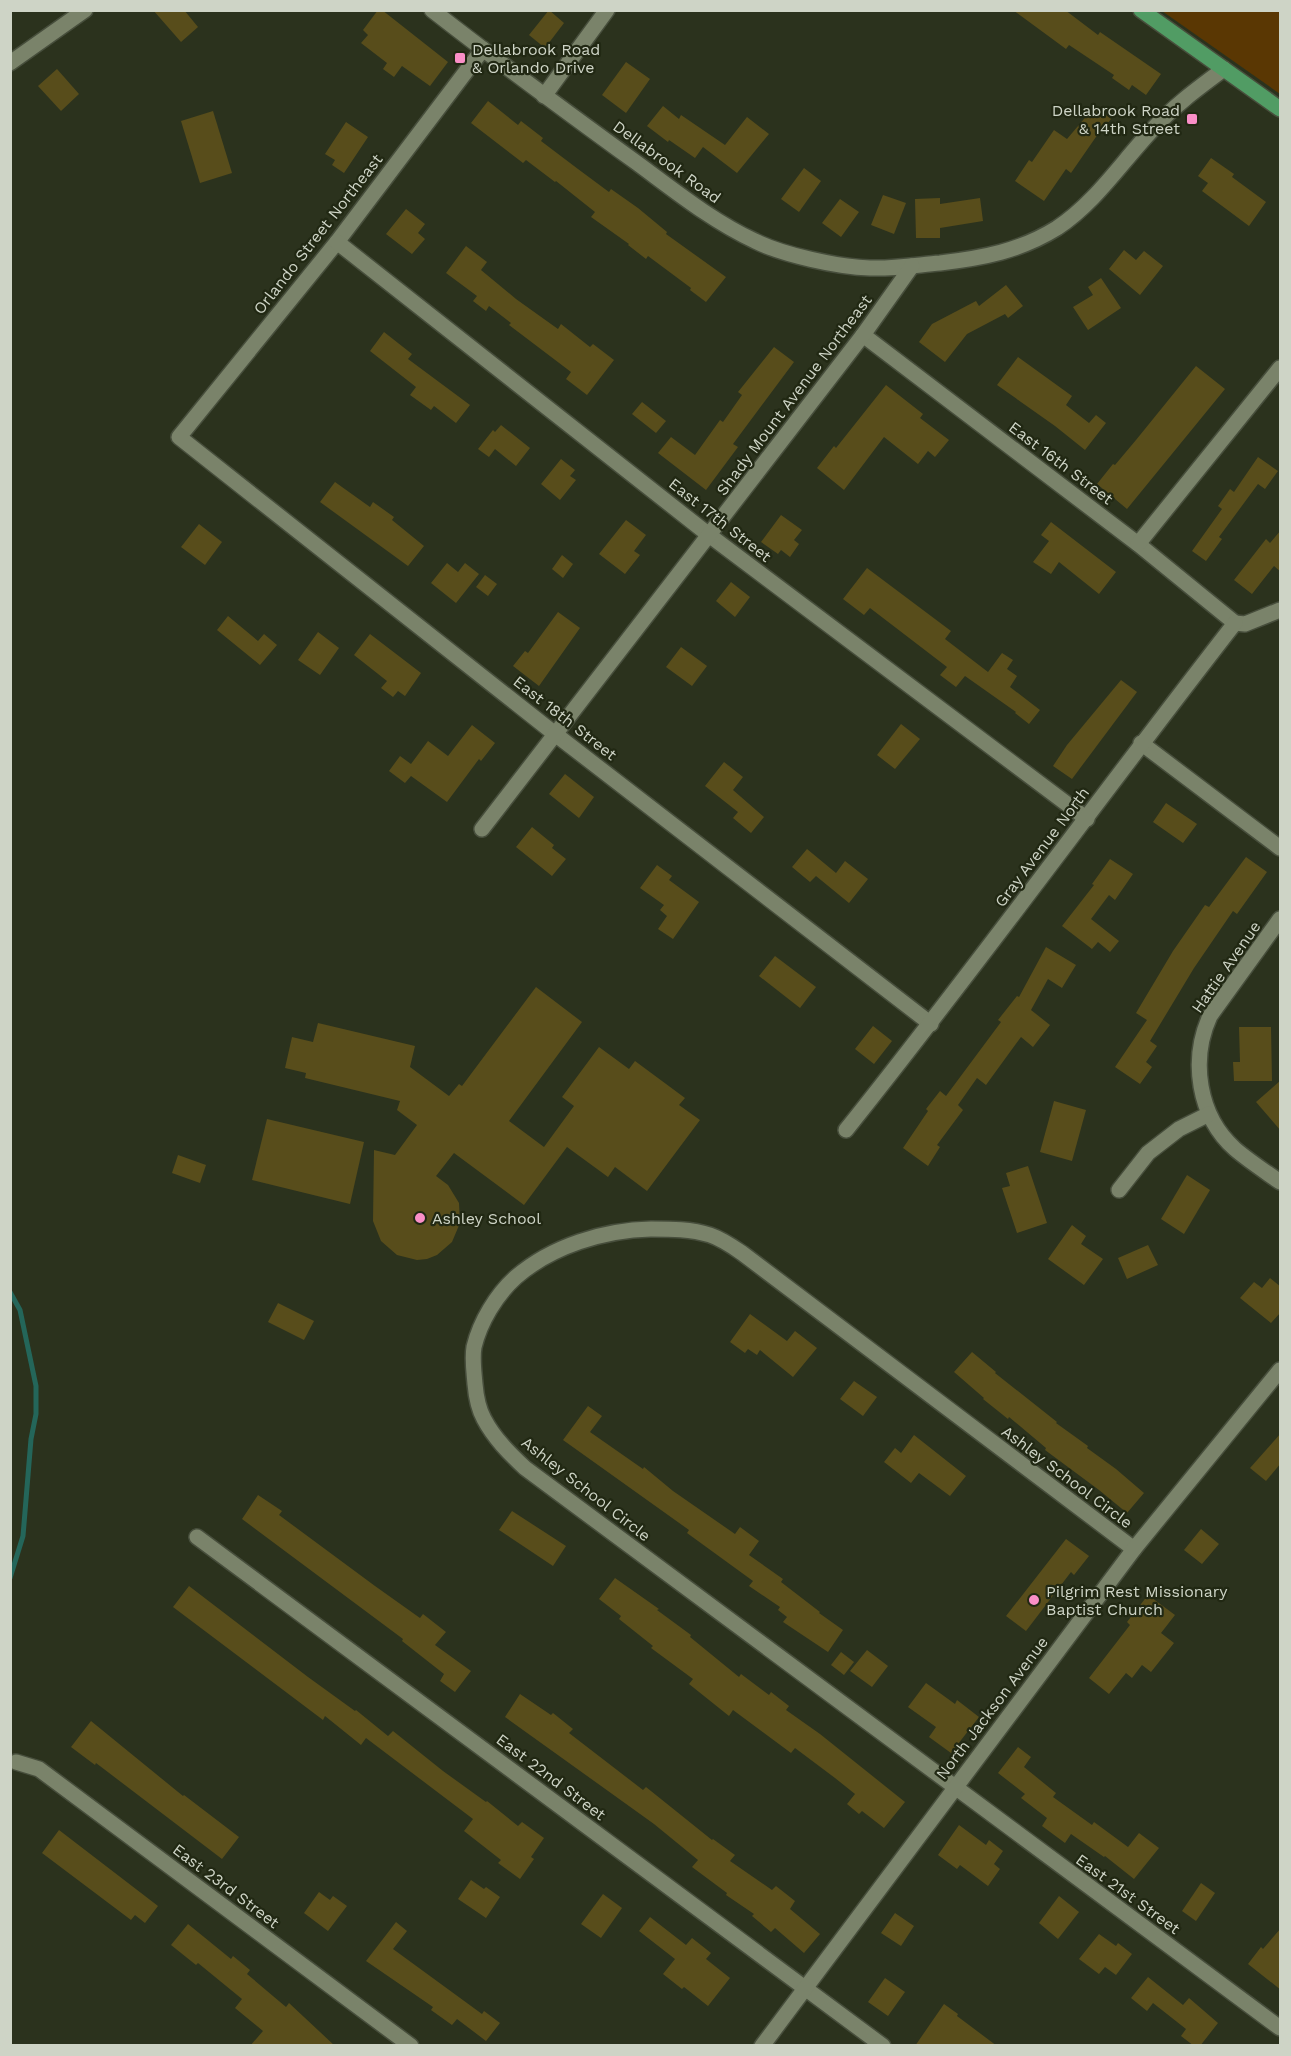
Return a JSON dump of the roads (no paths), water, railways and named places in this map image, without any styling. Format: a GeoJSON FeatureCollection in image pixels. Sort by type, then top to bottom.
{"type":"FeatureCollection","features":[{"type":"Feature","properties":{"kind":"main road"},"geometry":{"type":"LineString","coordinates":[[1141,10],[1281,109]]}},
{"type":"Feature","properties":{"kind":"street"},"geometry":{"type":"LineString","coordinates":[[10,63],[84,10]]}},
{"type":"Feature","properties":{"kind":"street","name":"Dellabrook Road"},"geometry":{"type":"LineString","coordinates":[[432,10],[544,96],[712,218],[756,242],[806,258],[869,268],[912,266],[984,257],[1026,243],[1057,227],[1099,191],[1179,102],[1224,69]]}},
{"type":"Feature","properties":{"kind":"street"},"geometry":{"type":"LineString","coordinates":[[544,96],[607,10]]}},
{"type":"Feature","properties":{"kind":"street","name":"Orlando Street Northeast"},"geometry":{"type":"LineString","coordinates":[[179,437],[337,242],[483,49]]}},
{"type":"Feature","properties":{"kind":"street","name":"East 17th Street"},"geometry":{"type":"LineString","coordinates":[[337,242],[709,535],[1087,819]]}},
{"type":"Feature","properties":{"kind":"street","name":"Shady Mount Avenue Northeast"},"geometry":{"type":"LineString","coordinates":[[482,829],[863,335],[912,266]]}},
{"type":"Feature","properties":{"kind":"street","name":"East 16th Street"},"geometry":{"type":"LineString","coordinates":[[863,335],[1138,544],[1235,623]]}},
{"type":"Feature","properties":{"kind":"street"},"geometry":{"type":"LineString","coordinates":[[1138,544],[1281,368]]}},
{"type":"Feature","properties":{"kind":"street","name":"East 18th Street"},"geometry":{"type":"LineString","coordinates":[[179,437],[555,734],[931,1024]]}},
{"type":"Feature","properties":{"kind":"street"},"geometry":{"type":"LineString","coordinates":[[1235,623],[1245,624],[1281,610]]}},
{"type":"Feature","properties":{"kind":"street","name":"Gray Avenue North"},"geometry":{"type":"LineString","coordinates":[[846,1130],[931,1024],[1087,819],[1141,743],[1235,623]]}},
{"type":"Feature","properties":{"kind":"street"},"geometry":{"type":"LineString","coordinates":[[1141,743],[1281,848]]}},
{"type":"Feature","properties":{"kind":"street","name":"Hattie Avenue"},"geometry":{"type":"LineString","coordinates":[[1281,920],[1210,1016],[1203,1032],[1200,1049],[1201,1090],[1209,1114],[1234,1148],[1281,1182]]}},
{"type":"Feature","properties":{"kind":"street"},"geometry":{"type":"LineString","coordinates":[[1119,1190],[1148,1153],[1179,1129],[1209,1114]]}},
{"type":"Feature","properties":{"kind":"street","name":"Ashley School Circle"},"geometry":{"type":"LineString","coordinates":[[956,1787],[608,1530],[508,1453],[484,1419],[478,1403],[474,1372],[474,1348],[484,1321],[498,1298],[516,1278],[530,1267],[589,1239],[612,1233],[645,1229],[685,1229],[709,1235],[742,1253],[1134,1549]]}},
{"type":"Feature","properties":{"kind":"street","name":"North Jackson Avenue"},"geometry":{"type":"LineString","coordinates":[[762,2046],[1134,1549],[1281,1370]]}},
{"type":"Feature","properties":{"kind":"street","name":"East 22nd Street"},"geometry":{"type":"LineString","coordinates":[[197,1537],[883,2046]]}},
{"type":"Feature","properties":{"kind":"street","name":"East 23rd Street"},"geometry":{"type":"LineString","coordinates":[[16,1762],[39,1770],[411,2046]]}},
{"type":"Feature","properties":{"kind":"street","name":"East 21st Street"},"geometry":{"type":"LineString","coordinates":[[956,1787],[1281,2028]]}},
{"type":"Feature","properties":{"kind":"waterway"},"geometry":{"type":"LineString","coordinates":[[10,1292],[20,1310],[36,1386],[36,1414],[31,1439],[23,1536],[10,1578]]}},
{"type":"Feature","properties":{"kind":"place","name":"Dellabrook Road & Orlando Drive"},"geometry":{"type":"Point","coordinates":[460,58]}},
{"type":"Feature","properties":{"kind":"place","name":"Dellabrook Road & 14th Street"},"geometry":{"type":"Point","coordinates":[1192,119]}},
{"type":"Feature","properties":{"kind":"place","name":"Ashley School"},"geometry":{"type":"Point","coordinates":[420,1218]}},
{"type":"Feature","properties":{"kind":"place","name":"Pilgrim Rest Missionary Baptist Church"},"geometry":{"type":"Point","coordinates":[1034,1600]}}]}
